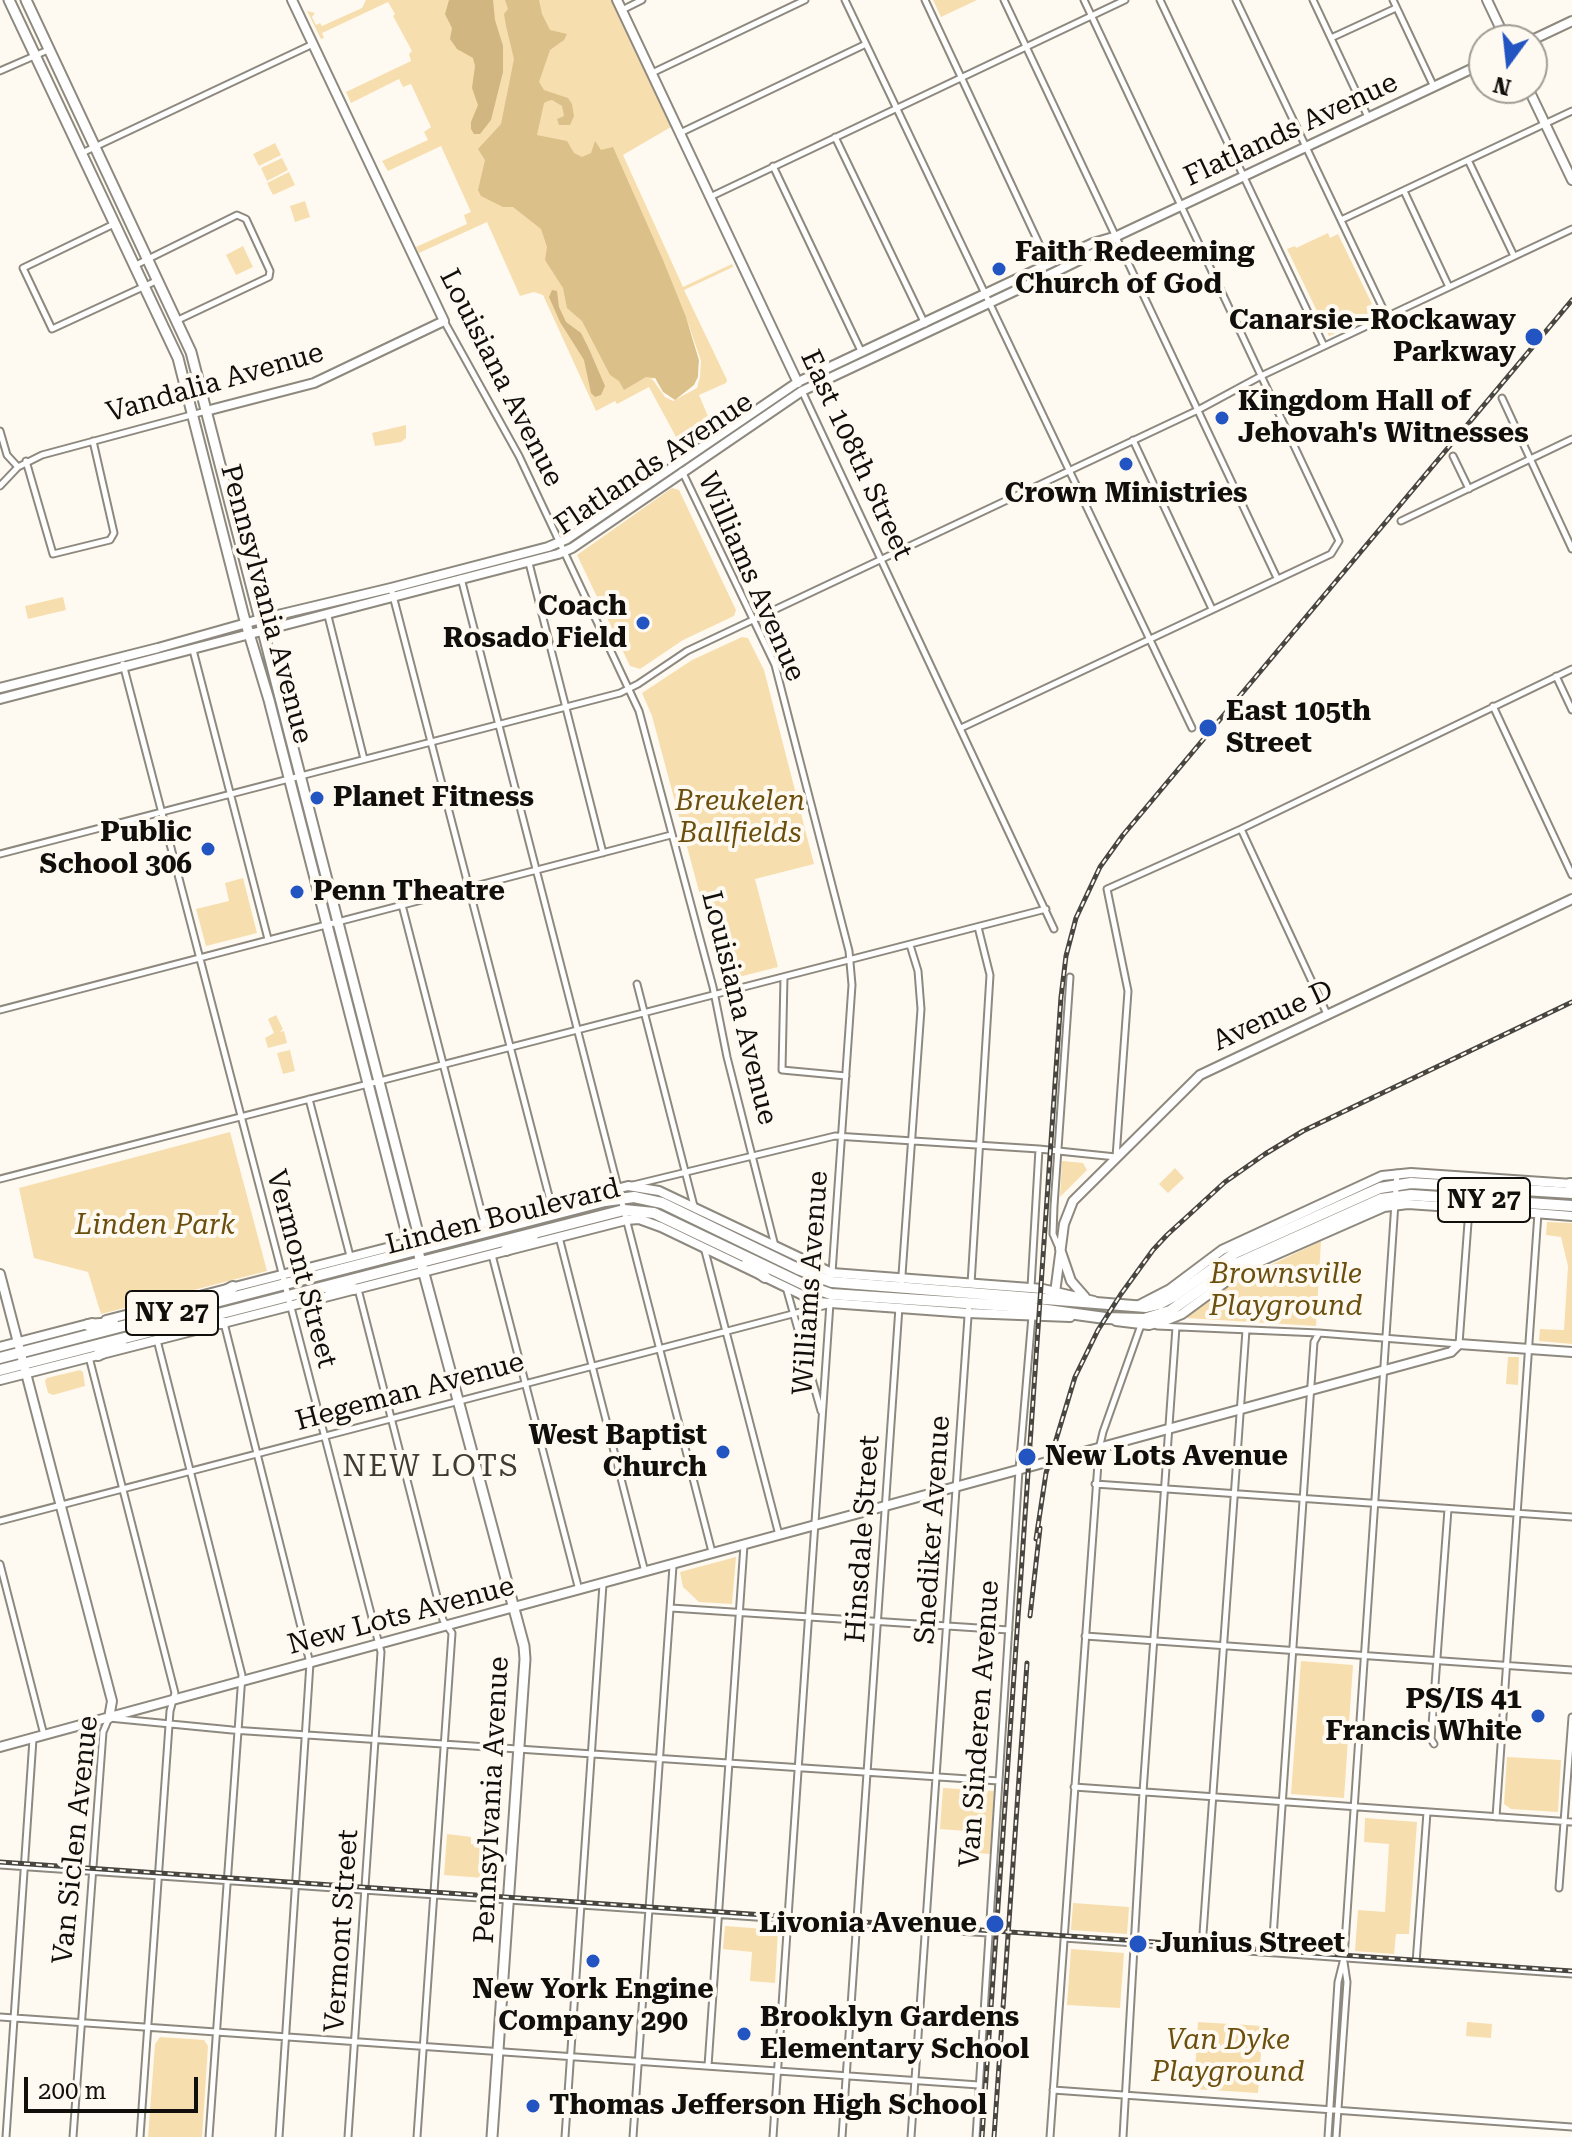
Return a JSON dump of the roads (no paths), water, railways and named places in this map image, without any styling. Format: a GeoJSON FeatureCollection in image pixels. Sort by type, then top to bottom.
{"type":"FeatureCollection","features":[{"type":"Feature","properties":{"kind":"highway","name":"Linden Boulevard"},"geometry":{"type":"LineString","coordinates":[[0,1370],[22,1358],[283,1279],[416,1245],[545,1217],[652,1199],[831,1288],[901,1283],[970,1288],[1054,1301],[1146,1307],[1159,1304],[1235,1253],[1349,1200],[1397,1189],[1572,1186]]}},
{"type":"Feature","properties":{"kind":"highway","name":"Linden Boulevard"},"geometry":{"type":"LineString","coordinates":[[0,1358],[22,1358],[289,1301],[315,1288],[422,1266],[555,1232],[622,1204],[654,1213],[805,1285],[900,1304],[969,1309],[1054,1301],[1105,1318],[1144,1319],[1170,1311],[1238,1263],[1397,1189],[1540,1209],[1571,1209]]}},
{"type":"Feature","properties":{"kind":"highway"},"geometry":{"type":"LineString","coordinates":[[1491,1210],[1540,1209]]}},
{"type":"Feature","properties":{"kind":"highway"},"geometry":{"type":"LineString","coordinates":[[497,1218],[545,1217]]}},
{"type":"Feature","properties":{"kind":"highway"},"geometry":{"type":"LineString","coordinates":[[506,1250],[555,1232]]}},
{"type":"Feature","properties":{"kind":"highway"},"geometry":{"type":"LineString","coordinates":[[730,1249],[765,1277]]}},
{"type":"Feature","properties":{"kind":"highway"},"geometry":{"type":"LineString","coordinates":[[195,1307],[233,1287]]}},
{"type":"Feature","properties":{"kind":"highway"},"geometry":{"type":"LineString","coordinates":[[315,1288],[356,1289]]}},
{"type":"Feature","properties":{"kind":"highway"},"geometry":{"type":"LineString","coordinates":[[88,1325],[139,1321]]}},
{"type":"Feature","properties":{"kind":"highway"},"geometry":{"type":"LineString","coordinates":[[180,1324],[224,1323]]}},
{"type":"Feature","properties":{"kind":"highway"},"geometry":{"type":"LineString","coordinates":[[94,1356],[137,1335]]}},
{"type":"Feature","properties":{"kind":"main road","name":"Pennsylvania Avenue"},"geometry":{"type":"LineString","coordinates":[[9,0],[179,361],[407,1237],[416,1245]]}},
{"type":"Feature","properties":{"kind":"main road","name":"Pennsylvania Avenue"},"geometry":{"type":"LineString","coordinates":[[26,0],[191,352],[418,1233],[416,1245],[496,1550],[515,1608],[525,1659],[492,2137]]}},
{"type":"Feature","properties":{"kind":"street","name":"Louisiana Avenue"},"geometry":{"type":"LineString","coordinates":[[292,0],[444,321],[499,416],[639,711],[713,987],[776,1247]]}},
{"type":"Feature","properties":{"kind":"street","name":"East 108th Street"},"geometry":{"type":"LineString","coordinates":[[617,0],[1054,929]]}},
{"type":"Feature","properties":{"kind":"street"},"geometry":{"type":"LineString","coordinates":[[622,10],[642,0]]}},
{"type":"Feature","properties":{"kind":"street"},"geometry":{"type":"LineString","coordinates":[[652,73],[805,0]]}},
{"type":"Feature","properties":{"kind":"street"},"geometry":{"type":"LineString","coordinates":[[845,0],[1192,728]]}},
{"type":"Feature","properties":{"kind":"street"},"geometry":{"type":"LineString","coordinates":[[925,0],[1051,269]]}},
{"type":"Feature","properties":{"kind":"street"},"geometry":{"type":"LineString","coordinates":[[1004,0],[1277,578]]}},
{"type":"Feature","properties":{"kind":"street"},"geometry":{"type":"LineString","coordinates":[[961,728],[1331,554],[1339,541],[1084,0]]}},
{"type":"Feature","properties":{"kind":"street"},"geometry":{"type":"LineString","coordinates":[[710,197],[1125,0]]}},
{"type":"Feature","properties":{"kind":"street"},"geometry":{"type":"LineString","coordinates":[[1160,0],[1324,346]]}},
{"type":"Feature","properties":{"kind":"street"},"geometry":{"type":"LineString","coordinates":[[1236,0],[1387,317]]}},
{"type":"Feature","properties":{"kind":"street"},"geometry":{"type":"LineString","coordinates":[[1313,0],[1368,117]]}},
{"type":"Feature","properties":{"kind":"street"},"geometry":{"type":"LineString","coordinates":[[1393,0],[1434,87]]}},
{"type":"Feature","properties":{"kind":"street"},"geometry":{"type":"LineString","coordinates":[[1487,0],[1498,24]]}},
{"type":"Feature","properties":{"kind":"street"},"geometry":{"type":"LineString","coordinates":[[1331,38],[1396,8]]}},
{"type":"Feature","properties":{"kind":"street"},"geometry":{"type":"LineString","coordinates":[[1548,32],[1572,21]]}},
{"type":"Feature","properties":{"kind":"street"},"geometry":{"type":"LineString","coordinates":[[82,153],[313,44]]}},
{"type":"Feature","properties":{"kind":"street"},"geometry":{"type":"LineString","coordinates":[[680,133],[866,44]]}},
{"type":"Feature","properties":{"kind":"street"},"geometry":{"type":"LineString","coordinates":[[0,71],[49,49]]}},
{"type":"Feature","properties":{"kind":"street","name":"Flatlands Avenue"},"geometry":{"type":"LineString","coordinates":[[0,699],[529,563],[561,547],[682,472],[802,391],[865,357],[1051,269],[1093,243],[1117,236],[1468,71]]}},
{"type":"Feature","properties":{"kind":"street"},"geometry":{"type":"LineString","coordinates":[[1536,104],[1572,180]]}},
{"type":"Feature","properties":{"kind":"street"},"geometry":{"type":"LineString","coordinates":[[1341,220],[1572,111]]}},
{"type":"Feature","properties":{"kind":"street"},"geometry":{"type":"LineString","coordinates":[[835,137],[926,327]]}},
{"type":"Feature","properties":{"kind":"street"},"geometry":{"type":"LineString","coordinates":[[1468,160],[1514,256]]}},
{"type":"Feature","properties":{"kind":"street"},"geometry":{"type":"LineString","coordinates":[[773,166],[865,357]]}},
{"type":"Feature","properties":{"kind":"street"},"geometry":{"type":"LineString","coordinates":[[1404,191],[1449,287]]}},
{"type":"Feature","properties":{"kind":"street"},"geometry":{"type":"LineString","coordinates":[[135,265],[237,215],[246,219],[270,271],[269,277],[178,320]]}},
{"type":"Feature","properties":{"kind":"street"},"geometry":{"type":"LineString","coordinates":[[114,224],[23,268],[52,329],[158,280]]}},
{"type":"Feature","properties":{"kind":"street"},"geometry":{"type":"LineString","coordinates":[[0,854],[629,689],[687,651],[1198,410],[1261,376],[1572,229]]}},
{"type":"Feature","properties":{"kind":"street","name":"Vandalia Avenue"},"geometry":{"type":"LineString","coordinates":[[0,486],[26,461],[315,383],[444,321]]}},
{"type":"Feature","properties":{"kind":"street","name":"Flatlands Avenue"},"geometry":{"type":"LineString","coordinates":[[0,688],[261,619],[561,547],[678,462],[798,382],[865,357]]}},
{"type":"Feature","properties":{"kind":"street"},"geometry":{"type":"LineString","coordinates":[[1502,398],[1572,549]]}},
{"type":"Feature","properties":{"kind":"street"},"geometry":{"type":"LineString","coordinates":[[0,431],[7,455],[18,467]]}},
{"type":"Feature","properties":{"kind":"street"},"geometry":{"type":"LineString","coordinates":[[1401,521],[1572,439]]}},
{"type":"Feature","properties":{"kind":"street"},"geometry":{"type":"LineString","coordinates":[[1133,440],[1212,609]]}},
{"type":"Feature","properties":{"kind":"street"},"geometry":{"type":"LineString","coordinates":[[26,461],[53,554],[110,540],[114,533],[93,441]]}},
{"type":"Feature","properties":{"kind":"street"},"geometry":{"type":"LineString","coordinates":[[1453,456],[1469,489]]}},
{"type":"Feature","properties":{"kind":"street","name":"Williams Avenue"},"geometry":{"type":"LineString","coordinates":[[678,462],[779,678],[850,961],[852,985],[773,2137]]}},
{"type":"Feature","properties":{"kind":"street"},"geometry":{"type":"LineString","coordinates":[[529,563],[603,853]]}},
{"type":"Feature","properties":{"kind":"street"},"geometry":{"type":"LineString","coordinates":[[459,570],[712,1554]]}},
{"type":"Feature","properties":{"kind":"street"},"geometry":{"type":"LineString","coordinates":[[391,588],[551,1204]]}},
{"type":"Feature","properties":{"kind":"street"},"geometry":{"type":"LineString","coordinates":[[328,616],[364,759]]}},
{"type":"Feature","properties":{"kind":"street"},"geometry":{"type":"LineString","coordinates":[[193,650],[268,939]]}},
{"type":"Feature","properties":{"kind":"street","name":"Vermont Street"},"geometry":{"type":"LineString","coordinates":[[122,657],[381,1652],[348,2137]]}},
{"type":"Feature","properties":{"kind":"street"},"geometry":{"type":"LineString","coordinates":[[628,1186],[842,1136],[1116,1157],[1128,991],[1107,889],[1241,829],[1572,669]]}},
{"type":"Feature","properties":{"kind":"street"},"geometry":{"type":"LineString","coordinates":[[1556,676],[1572,710]]}},
{"type":"Feature","properties":{"kind":"street"},"geometry":{"type":"LineString","coordinates":[[1493,706],[1572,875]]}},
{"type":"Feature","properties":{"kind":"street"},"geometry":{"type":"LineString","coordinates":[[1241,829],[1327,1014]]}},
{"type":"Feature","properties":{"kind":"street"},"geometry":{"type":"LineString","coordinates":[[0,1010],[671,835]]}},
{"type":"Feature","properties":{"kind":"street","name":"Avenue D"},"geometry":{"type":"LineString","coordinates":[[1060,1249],[1064,1224],[1073,1201],[1200,1075],[1572,899]]}},
{"type":"Feature","properties":{"kind":"street"},"geometry":{"type":"LineString","coordinates":[[402,905],[484,1222]]}},
{"type":"Feature","properties":{"kind":"street"},"geometry":{"type":"LineString","coordinates":[[0,1179],[1046,909]]}},
{"type":"Feature","properties":{"kind":"street","name":"Snediker Avenue"},"geometry":{"type":"LineString","coordinates":[[911,2137],[990,975],[978,927]]}},
{"type":"Feature","properties":{"kind":"street","name":"Hinsdale Street"},"geometry":{"type":"LineString","coordinates":[[842,2137],[921,1009],[918,971],[910,945]]}},
{"type":"Feature","properties":{"kind":"street"},"geometry":{"type":"LineString","coordinates":[[784,977],[782,1070],[846,1076]]}},
{"type":"Feature","properties":{"kind":"street"},"geometry":{"type":"LineString","coordinates":[[1070,977],[1053,1231],[1071,1281],[1085,1297]]}},
{"type":"Feature","properties":{"kind":"street"},"geometry":{"type":"LineString","coordinates":[[637,984],[779,1536]]}},
{"type":"Feature","properties":{"kind":"street"},"geometry":{"type":"LineString","coordinates":[[309,1099],[350,1256]]}},
{"type":"Feature","properties":{"kind":"street"},"geometry":{"type":"LineString","coordinates":[[1031,1288],[1039,1149]]}},
{"type":"Feature","properties":{"kind":"street","name":"Linden Boulevard"},"geometry":{"type":"LineString","coordinates":[[0,1380],[22,1358],[88,1325],[233,1287],[283,1279],[350,1256],[416,1245],[551,1204],[622,1204],[652,1223],[817,1302],[831,1288],[776,1247],[659,1191],[628,1186],[622,1204]]}},
{"type":"Feature","properties":{"kind":"street"},"geometry":{"type":"LineString","coordinates":[[1328,2137],[1338,1982],[1344,1958],[1397,1189]]}},
{"type":"Feature","properties":{"kind":"street","name":"Linden Boulevard"},"geometry":{"type":"LineString","coordinates":[[969,1309],[1105,1318],[1125,1324],[1145,1325],[1182,1314],[1243,1269],[1370,1211],[1397,1189],[1469,1209],[1491,1210]]}},
{"type":"Feature","properties":{"kind":"street"},"geometry":{"type":"LineString","coordinates":[[1459,1344],[1469,1209]]}},
{"type":"Feature","properties":{"kind":"street"},"geometry":{"type":"LineString","coordinates":[[1496,1817],[1540,1209]]}},
{"type":"Feature","properties":{"kind":"street"},"geometry":{"type":"LineString","coordinates":[[555,1232],[646,1573]]}},
{"type":"Feature","properties":{"kind":"street"},"geometry":{"type":"LineString","coordinates":[[1054,1301],[1060,1249]]}},
{"type":"Feature","properties":{"kind":"street","name":"Linden Boulevard"},"geometry":{"type":"LineString","coordinates":[[0,1347],[22,1358],[94,1356],[224,1323],[289,1301],[356,1289],[422,1266],[506,1250]]}},
{"type":"Feature","properties":{"kind":"street"},"geometry":{"type":"LineString","coordinates":[[492,1254],[579,1591]]}},
{"type":"Feature","properties":{"kind":"street","name":"Van Siclen Avenue"},"geometry":{"type":"LineString","coordinates":[[0,1274],[112,1701],[103,1732],[73,2137]]}},
{"type":"Feature","properties":{"kind":"street"},"geometry":{"type":"LineString","coordinates":[[786,1287],[822,1416]]}},
{"type":"Feature","properties":{"kind":"street","name":"Hegeman Avenue"},"geometry":{"type":"LineString","coordinates":[[0,1521],[794,1316],[831,1288]]}},
{"type":"Feature","properties":{"kind":"street","name":"Linden Boulevard"},"geometry":{"type":"LineString","coordinates":[[970,1288],[1031,1288],[1054,1301],[1085,1297],[1102,1304]]}},
{"type":"Feature","properties":{"kind":"street"},"geometry":{"type":"LineString","coordinates":[[356,1289],[443,1620],[452,1633],[417,2137]]}},
{"type":"Feature","properties":{"kind":"street","name":"Van Sinderen Avenue"},"geometry":{"type":"LineString","coordinates":[[976,2137],[1019,1470],[1032,1315]]}},
{"type":"Feature","properties":{"kind":"street"},"geometry":{"type":"LineString","coordinates":[[224,1323],[310,1663],[279,2137]]}},
{"type":"Feature","properties":{"kind":"street"},"geometry":{"type":"LineString","coordinates":[[1050,2137],[1099,1449],[1145,1325],[1319,1333],[1572,1352]]}},
{"type":"Feature","properties":{"kind":"street"},"geometry":{"type":"LineString","coordinates":[[1123,2137],[1143,1792],[1176,1327]]}},
{"type":"Feature","properties":{"kind":"street"},"geometry":{"type":"LineString","coordinates":[[1202,1948],[1246,1330]]}},
{"type":"Feature","properties":{"kind":"street"},"geometry":{"type":"LineString","coordinates":[[1272,1952],[1310,1390],[1314,1342],[1319,1333]]}},
{"type":"Feature","properties":{"kind":"street"},"geometry":{"type":"LineString","coordinates":[[157,1340],[241,1669],[209,2137]]}},
{"type":"Feature","properties":{"kind":"street","name":"New Lots Avenue"},"geometry":{"type":"LineString","coordinates":[[0,1747],[1451,1352],[1459,1344]]}},
{"type":"Feature","properties":{"kind":"street"},"geometry":{"type":"LineString","coordinates":[[94,1356],[123,1489],[175,1693],[169,1725],[140,2137]]}},
{"type":"Feature","properties":{"kind":"street"},"geometry":{"type":"LineString","coordinates":[[1095,1484],[1572,1517]]}},
{"type":"Feature","properties":{"kind":"street"},"geometry":{"type":"LineString","coordinates":[[1434,1744],[1431,1739],[1448,1509]]}},
{"type":"Feature","properties":{"kind":"street"},"geometry":{"type":"LineString","coordinates":[[708,2066],[744,1545]]}},
{"type":"Feature","properties":{"kind":"street"},"geometry":{"type":"LineString","coordinates":[[0,1564],[44,1735]]}},
{"type":"Feature","properties":{"kind":"street"},"geometry":{"type":"LineString","coordinates":[[633,2137],[673,1566]]}},
{"type":"Feature","properties":{"kind":"street"},"geometry":{"type":"LineString","coordinates":[[565,2137],[603,1584]]}},
{"type":"Feature","properties":{"kind":"street"},"geometry":{"type":"LineString","coordinates":[[671,1608],[1009,1630]]}},
{"type":"Feature","properties":{"kind":"street"},"geometry":{"type":"LineString","coordinates":[[1085,1636],[1572,1670]]}},
{"type":"Feature","properties":{"kind":"street"},"geometry":{"type":"LineString","coordinates":[[1559,1888],[1568,1822],[1572,1717]]}},
{"type":"Feature","properties":{"kind":"street"},"geometry":{"type":"LineString","coordinates":[[109,1718],[238,1730],[999,1781]]}},
{"type":"Feature","properties":{"kind":"street"},"geometry":{"type":"LineString","coordinates":[[6,2137],[33,1738]]}},
{"type":"Feature","properties":{"kind":"street"},"geometry":{"type":"LineString","coordinates":[[1074,1787],[1568,1822]]}},
{"type":"Feature","properties":{"kind":"street"},"geometry":{"type":"LineString","coordinates":[[1416,1963],[1427,1812]]}},
{"type":"Feature","properties":{"kind":"street"},"geometry":{"type":"LineString","coordinates":[[0,1865],[988,1933]]}},
{"type":"Feature","properties":{"kind":"street"},"geometry":{"type":"LineString","coordinates":[[1064,1938],[1572,1974]]}},
{"type":"Feature","properties":{"kind":"street"},"geometry":{"type":"LineString","coordinates":[[1336,2137],[1347,1982],[1344,1958]]}},
{"type":"Feature","properties":{"kind":"street"},"geometry":{"type":"LineString","coordinates":[[0,2017],[979,2085]]}},
{"type":"Feature","properties":{"kind":"street"},"geometry":{"type":"LineString","coordinates":[[1053,2090],[1572,2127]]}},
{"type":"Feature","properties":{"kind":"railway"},"geometry":{"type":"LineString","coordinates":[[982,2137],[1061,997],[1066,956],[1076,918],[1100,867],[1123,835],[1572,300]]}},
{"type":"Feature","properties":{"kind":"railway"},"geometry":{"type":"LineString","coordinates":[[1036,1539],[1046,1473],[1075,1377],[1098,1330],[1121,1294],[1167,1235],[1225,1182],[1303,1131],[1572,1002]]}},
{"type":"Feature","properties":{"kind":"railway"},"geometry":{"type":"LineString","coordinates":[[1030,1616],[1040,1528]]}},
{"type":"Feature","properties":{"kind":"railway"},"geometry":{"type":"LineString","coordinates":[[994,2137],[1027,1663]]}},
{"type":"Feature","properties":{"kind":"railway"},"geometry":{"type":"LineString","coordinates":[[0,1862],[1572,1971]]}},
{"type":"Feature","properties":{"kind":"place","name":"Faith Redeeming Church of God"},"geometry":{"type":"Point","coordinates":[999,269]}},
{"type":"Feature","properties":{"kind":"place","name":"Canarsie–Rockaway Parkway"},"geometry":{"type":"Point","coordinates":[1534,337]}},
{"type":"Feature","properties":{"kind":"place","name":"Kingdom Hall of Jehovah's Witnesses"},"geometry":{"type":"Point","coordinates":[1222,418]}},
{"type":"Feature","properties":{"kind":"place","name":"Crown Ministries"},"geometry":{"type":"Point","coordinates":[1126,464]}},
{"type":"Feature","properties":{"kind":"place","name":"Coach Rosado Field"},"geometry":{"type":"Point","coordinates":[643,623]}},
{"type":"Feature","properties":{"kind":"place","name":"East 105th Street"},"geometry":{"type":"Point","coordinates":[1208,728]}},
{"type":"Feature","properties":{"kind":"place","name":"Planet Fitness"},"geometry":{"type":"Point","coordinates":[317,798]}},
{"type":"Feature","properties":{"kind":"place","name":"Public School 306"},"geometry":{"type":"Point","coordinates":[208,849]}},
{"type":"Feature","properties":{"kind":"place","name":"Penn Theatre"},"geometry":{"type":"Point","coordinates":[297,892]}},
{"type":"Feature","properties":{"kind":"place","name":"West Baptist Church"},"geometry":{"type":"Point","coordinates":[723,1452]}},
{"type":"Feature","properties":{"kind":"place","name":"New Lots Avenue"},"geometry":{"type":"Point","coordinates":[1027,1457]}},
{"type":"Feature","properties":{"kind":"place","name":"PS/IS 41 Francis White"},"geometry":{"type":"Point","coordinates":[1538,1716]}},
{"type":"Feature","properties":{"kind":"place","name":"Livonia Avenue"},"geometry":{"type":"Point","coordinates":[995,1924]}},
{"type":"Feature","properties":{"kind":"place","name":"Junius Street"},"geometry":{"type":"Point","coordinates":[1138,1944]}},
{"type":"Feature","properties":{"kind":"place","name":"New York Engine Company 290"},"geometry":{"type":"Point","coordinates":[593,1961]}},
{"type":"Feature","properties":{"kind":"place","name":"Brooklyn Gardens Elementary School"},"geometry":{"type":"Point","coordinates":[744,2034]}},
{"type":"Feature","properties":{"kind":"place","name":"Thomas Jefferson High School"},"geometry":{"type":"Point","coordinates":[533,2106]}},
{"type":"Feature","properties":{"kind":"district","name":"NEW LOTS"},"geometry":{"type":"Point","coordinates":[431,1467]}},
{"type":"Feature","properties":{"kind":"park label","name":"Breukelen Ballfields"},"geometry":{"type":"Point","coordinates":[740,818]}},
{"type":"Feature","properties":{"kind":"park label","name":"Linden Park"},"geometry":{"type":"Point","coordinates":[155,1226]}},
{"type":"Feature","properties":{"kind":"park label","name":"Brownsville Playground"},"geometry":{"type":"Point","coordinates":[1286,1291]}},
{"type":"Feature","properties":{"kind":"park label","name":"Van Dyke Playground"},"geometry":{"type":"Point","coordinates":[1228,2057]}}]}
